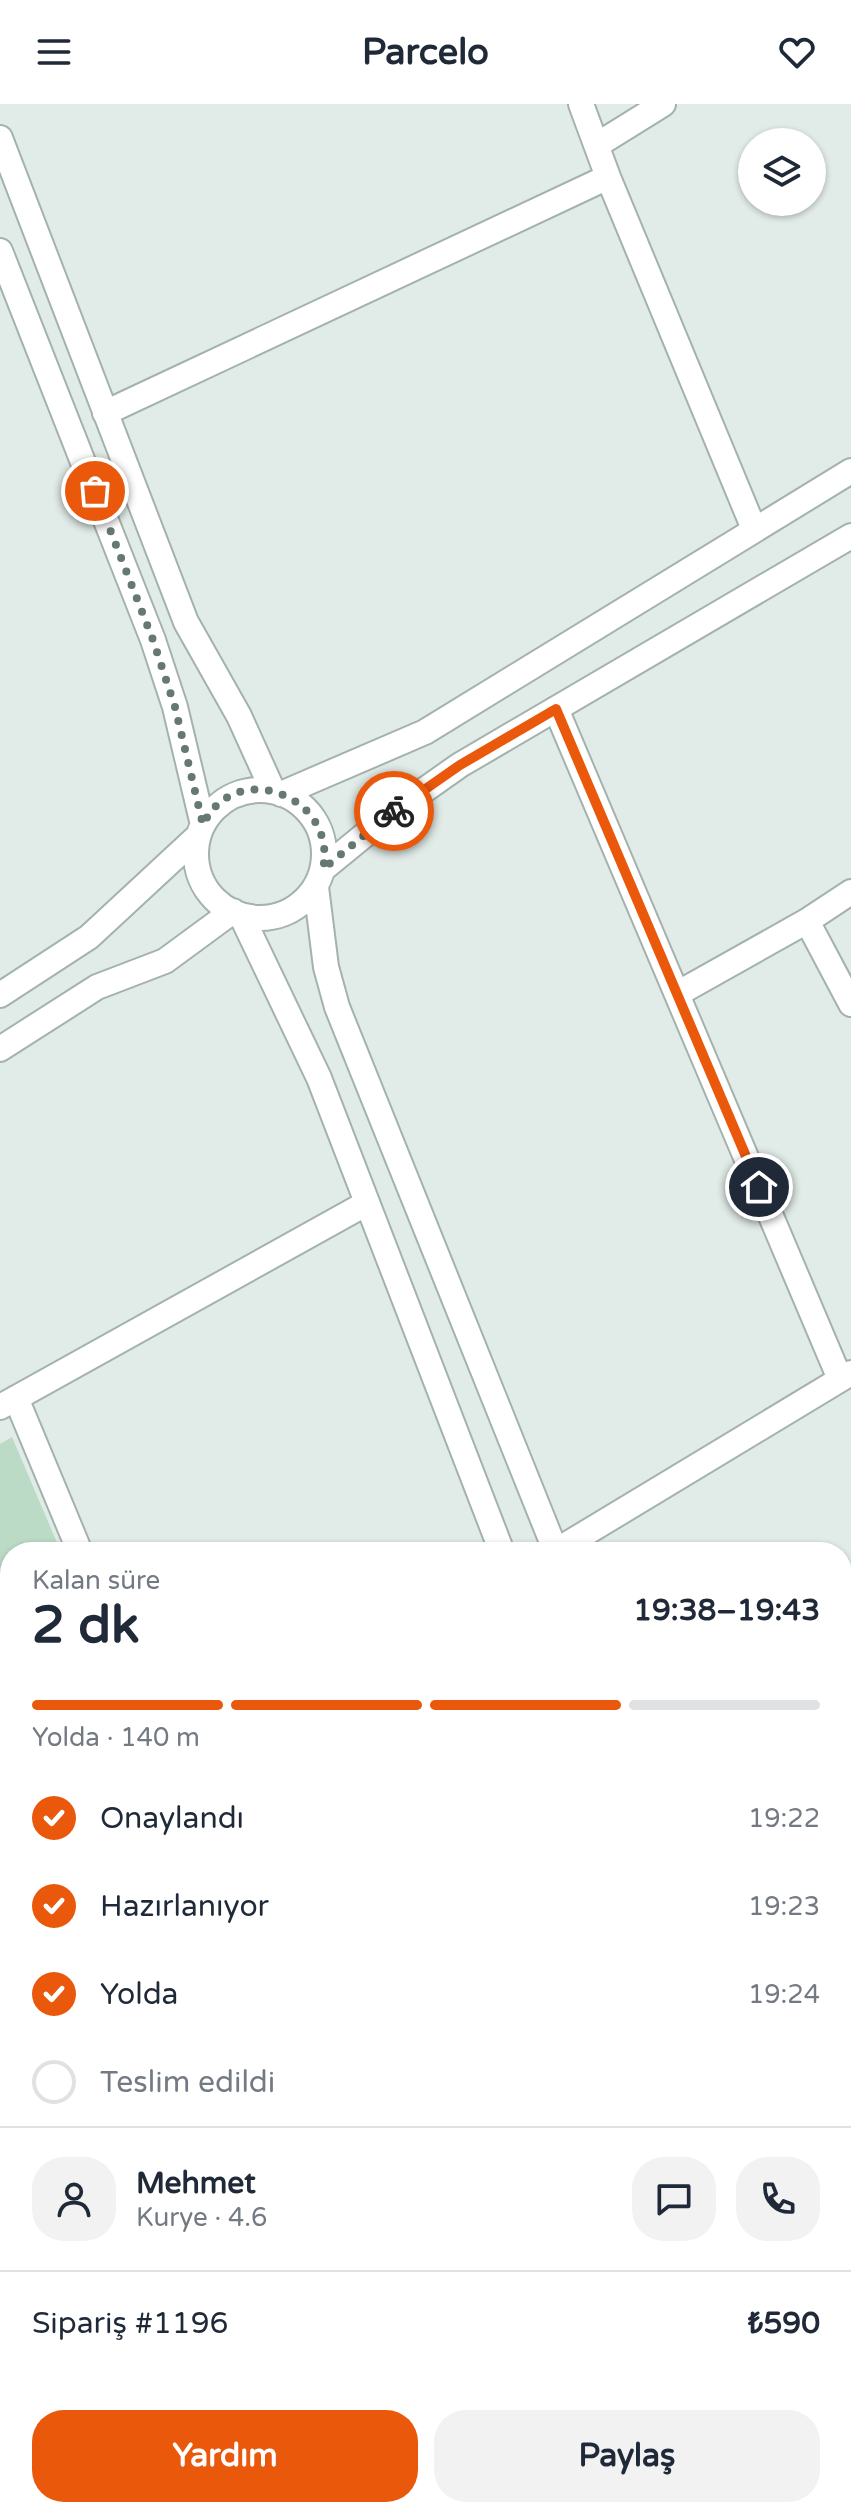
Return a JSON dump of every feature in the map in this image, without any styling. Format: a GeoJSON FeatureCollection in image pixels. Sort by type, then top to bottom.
{"type":"FeatureCollection","features":[{"type":"Feature","properties":{"kind":"street"},"geometry":{"type":"LineString","coordinates":[[581,104],[608,177],[754,529]]}},
{"type":"Feature","properties":{"kind":"street"},"geometry":{"type":"LineString","coordinates":[[597,145],[663,104]]}},
{"type":"Feature","properties":{"kind":"street"},"geometry":{"type":"LineString","coordinates":[[0,138],[186,622],[277,792]]}},
{"type":"Feature","properties":{"kind":"street"},"geometry":{"type":"LineString","coordinates":[[105,413],[608,177]]}},
{"type":"Feature","properties":{"kind":"street"},"geometry":{"type":"LineString","coordinates":[[0,253],[153,640],[175,707],[200,831],[196,856],[199,875],[209,893],[223,906],[237,913],[260,918],[280,916],[298,906],[319,878],[389,815],[460,765],[851,536]]}},
{"type":"Feature","properties":{"kind":"street"},"geometry":{"type":"LineString","coordinates":[[277,792],[425,732],[851,471]]}},
{"type":"Feature","properties":{"kind":"street"},"geometry":{"type":"LineString","coordinates":[[556,709],[677,994],[846,1376],[572,1542]]}},
{"type":"Feature","properties":{"kind":"street"},"geometry":{"type":"LineString","coordinates":[[0,995],[89,937],[200,831],[219,804],[236,794],[254,789],[277,792],[305,808],[317,822],[324,840],[319,878],[326,967],[337,1007],[552,1542]]}},
{"type":"Feature","properties":{"kind":"street"},"geometry":{"type":"LineString","coordinates":[[677,994],[807,921],[851,892]]}},
{"type":"Feature","properties":{"kind":"street"},"geometry":{"type":"LineString","coordinates":[[0,1049],[97,987],[165,961],[237,913]]}},
{"type":"Feature","properties":{"kind":"street"},"geometry":{"type":"LineString","coordinates":[[237,913],[319,1078],[498,1542]]}},
{"type":"Feature","properties":{"kind":"street"},"geometry":{"type":"LineString","coordinates":[[807,921],[851,1004]]}},
{"type":"Feature","properties":{"kind":"street"},"geometry":{"type":"LineString","coordinates":[[75,1542],[8,1403],[367,1203]]}},
{"type":"Feature","properties":{"kind":"green space"},"geometry":{"type":"Polygon","coordinates":[[[12,1437],[57,1542],[0,1542],[0,1444],[12,1437]]]}},
{"type":"Feature","properties":{"kind":"way so far"},"geometry":{"type":"LineString","coordinates":[[95,491],[153,640],[175,707],[203,825],[219,804],[236,794],[254,789],[290,797],[317,822],[324,840],[323,869],[394,811]]}},
{"type":"Feature","properties":{"kind":"route"},"geometry":{"type":"LineString","coordinates":[[394,811],[460,765],[556,709],[759,1187]]}}]}
